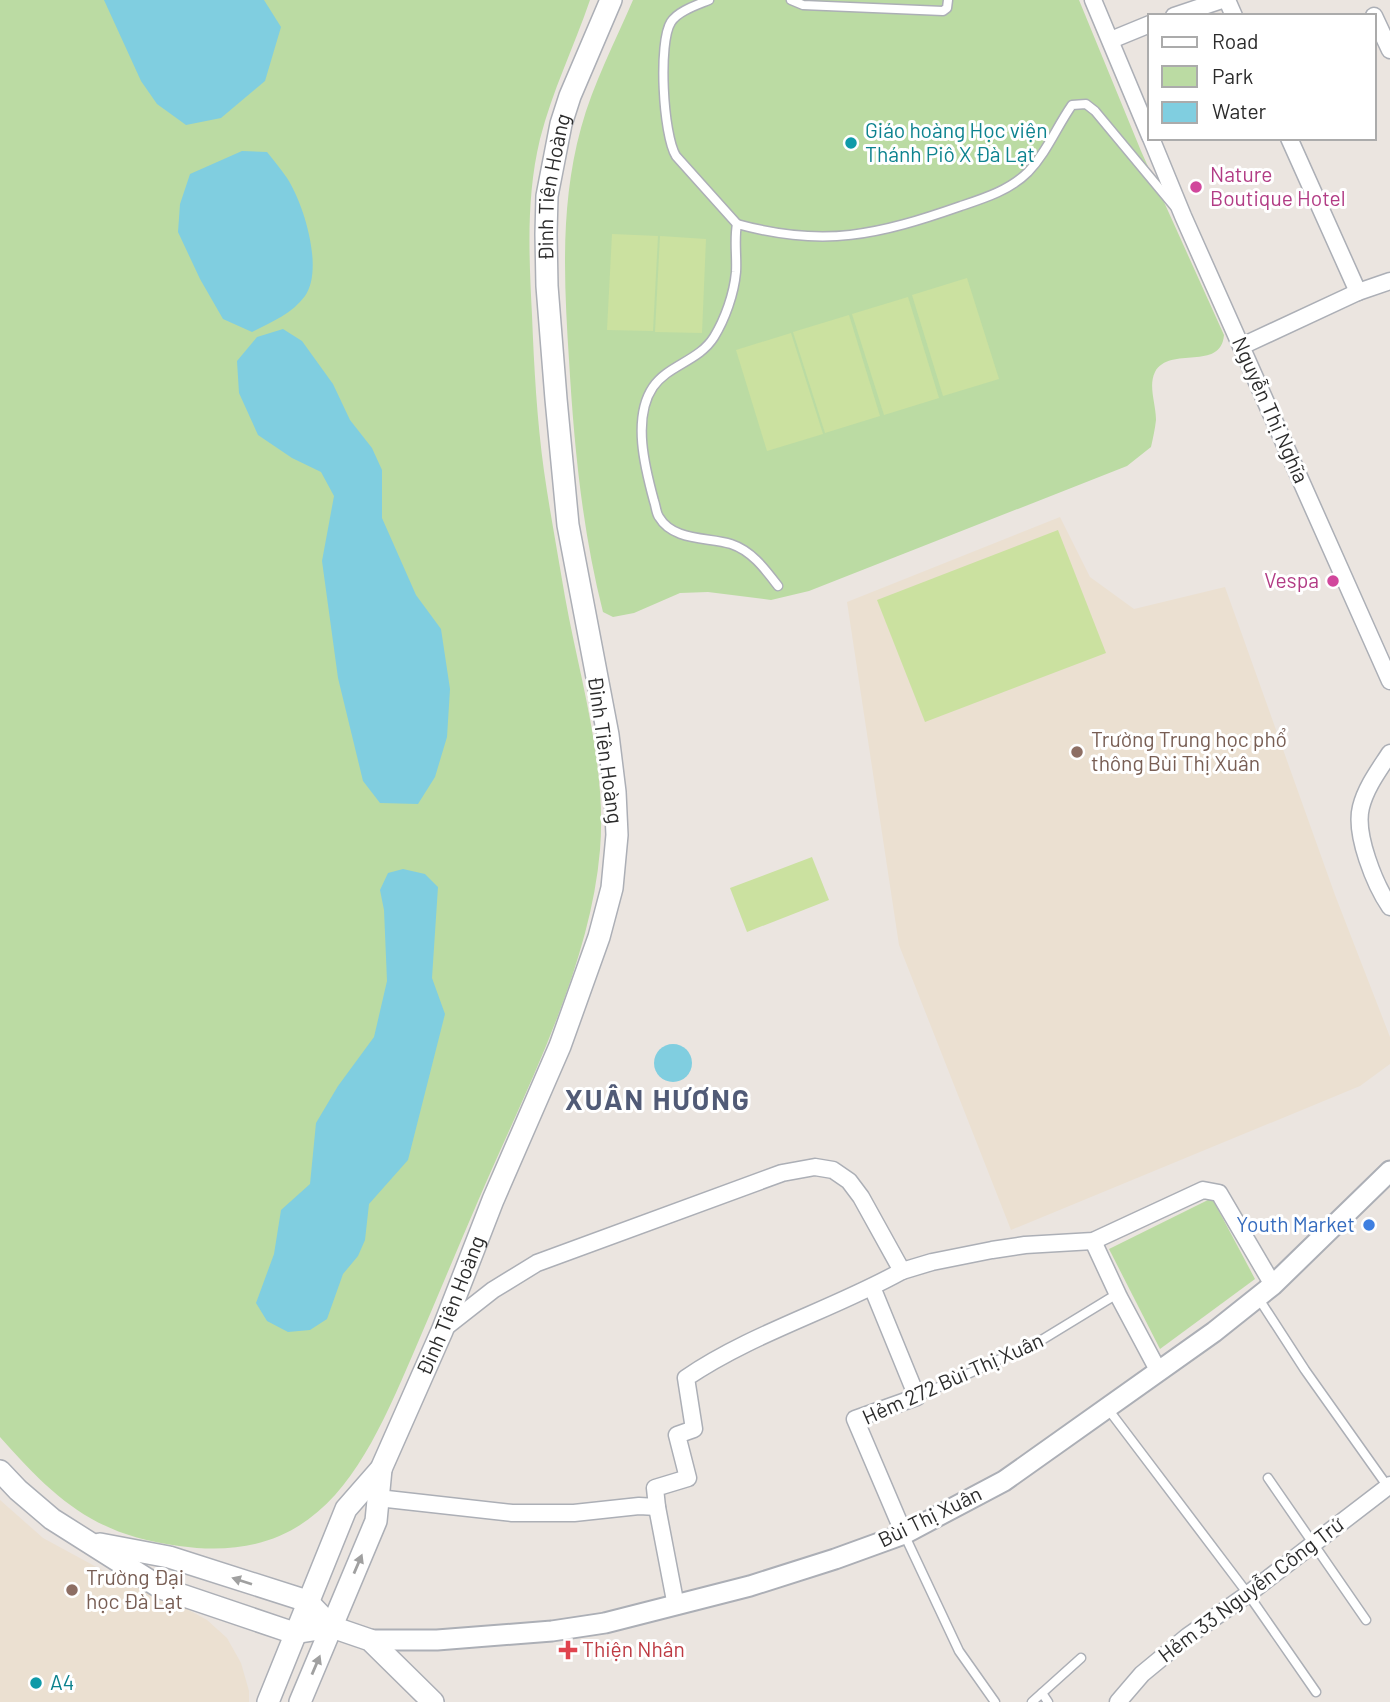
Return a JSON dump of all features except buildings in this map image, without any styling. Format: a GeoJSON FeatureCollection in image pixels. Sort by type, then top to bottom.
{"type":"FeatureCollection","features":[{"type":"Feature","properties":{"kind":"main road","name":"Đinh Tiên Hoàng"},"geometry":{"type":"LineString","coordinates":[[268,1702],[346,1509],[381,1469],[442,1331],[492,1200],[561,1046],[599,937],[612,888],[617,835],[615,792],[608,735],[568,525],[556,399],[546,234],[547,196],[562,124],[570,96],[611,0]]}},
{"type":"Feature","properties":{"kind":"main road","name":"Đinh Tiên Hoàng"},"geometry":{"type":"LineString","coordinates":[[300,1702],[376,1521],[381,1469]]}},
{"type":"Feature","properties":{"kind":"main road"},"geometry":{"type":"LineString","coordinates":[[0,1471],[52,1519],[161,1588],[294,1633],[332,1627]]}},
{"type":"Feature","properties":{"kind":"main road"},"geometry":{"type":"LineString","coordinates":[[87,1542],[169,1557],[307,1601],[332,1627],[370,1640],[433,1702]]}},
{"type":"Feature","properties":{"kind":"street","name":"Nguyễn Thị Nghĩa"},"geometry":{"type":"LineString","coordinates":[[1093,0],[1148,130]]}},
{"type":"Feature","properties":{"kind":"street"},"geometry":{"type":"LineString","coordinates":[[1180,14],[1224,0]]}},
{"type":"Feature","properties":{"kind":"street"},"geometry":{"type":"LineString","coordinates":[[1376,20],[1390,50]]}},
{"type":"Feature","properties":{"kind":"street"},"geometry":{"type":"LineString","coordinates":[[1111,40],[1148,25]]}},
{"type":"Feature","properties":{"kind":"street","name":"Nguyễn Thị Nghĩa"},"geometry":{"type":"LineString","coordinates":[[1152,140],[1183,216],[1390,681]]}},
{"type":"Feature","properties":{"kind":"street"},"geometry":{"type":"LineString","coordinates":[[1290,140],[1358,292]]}},
{"type":"Feature","properties":{"kind":"street"},"geometry":{"type":"LineString","coordinates":[[1242,346],[1358,292],[1390,281]]}},
{"type":"Feature","properties":{"kind":"street"},"geometry":{"type":"LineString","coordinates":[[1390,753],[1370,784],[1360,809],[1363,846],[1390,907]]}},
{"type":"Feature","properties":{"kind":"street"},"geometry":{"type":"LineString","coordinates":[[442,1331],[502,1283],[537,1263],[782,1173],[814,1167],[833,1170],[849,1181],[861,1197],[902,1271]]}},
{"type":"Feature","properties":{"kind":"street","name":"Bùi Thị Xuân"},"geometry":{"type":"LineString","coordinates":[[370,1640],[436,1640],[552,1631],[605,1623],[750,1586],[904,1534],[1004,1481],[1159,1372],[1265,1291],[1390,1171]]}},
{"type":"Feature","properties":{"kind":"street"},"geometry":{"type":"LineString","coordinates":[[676,1606],[655,1488],[688,1478],[677,1434],[694,1429],[686,1378],[712,1360],[902,1271],[932,1262],[1014,1247],[1093,1241],[1203,1190],[1219,1193],[1265,1291]]}},
{"type":"Feature","properties":{"kind":"street"},"geometry":{"type":"LineString","coordinates":[[1093,1241],[1117,1294],[1159,1372]]}},
{"type":"Feature","properties":{"kind":"street"},"geometry":{"type":"LineString","coordinates":[[872,1287],[917,1397]]}},
{"type":"Feature","properties":{"kind":"street","name":"Hẻm 272 Bùi Thị Xuân"},"geometry":{"type":"LineString","coordinates":[[904,1534],[855,1419],[917,1397]]}},
{"type":"Feature","properties":{"kind":"street","name":"Hẻm 33 Nguyễn Công Trứ"},"geometry":{"type":"LineString","coordinates":[[1118,1702],[1142,1674],[1188,1636],[1389,1487]]}},
{"type":"Feature","properties":{"kind":"street"},"geometry":{"type":"LineString","coordinates":[[378,1498],[512,1513],[574,1513],[639,1506],[657,1507]]}},
{"type":"Feature","properties":{"kind":"lane"},"geometry":{"type":"LineString","coordinates":[[709,0],[674,18],[666,34],[663,58],[667,126],[671,147],[676,156],[737,224],[796,237],[849,236],[897,228],[942,213],[998,193],[1026,174],[1045,150],[1072,105],[1086,104],[1095,111],[1183,216]]}},
{"type":"Feature","properties":{"kind":"lane"},"geometry":{"type":"LineString","coordinates":[[792,0],[803,5],[943,11],[947,8],[948,0]]}},
{"type":"Feature","properties":{"kind":"lane"},"geometry":{"type":"LineString","coordinates":[[737,224],[736,272],[722,321],[714,338],[704,350],[670,371],[653,386],[642,419],[642,442],[659,517],[674,532],[733,545],[761,562],[778,586]]}},
{"type":"Feature","properties":{"kind":"lane"},"geometry":{"type":"LineString","coordinates":[[1265,1291],[1305,1370],[1389,1487]]}},
{"type":"Feature","properties":{"kind":"lane","name":"Hẻm 272 Bùi Thị Xuân"},"geometry":{"type":"LineString","coordinates":[[917,1397],[1040,1341],[1117,1294]]}},
{"type":"Feature","properties":{"kind":"lane"},"geometry":{"type":"LineString","coordinates":[[1108,1409],[1248,1594],[1316,1692]]}},
{"type":"Feature","properties":{"kind":"lane"},"geometry":{"type":"LineString","coordinates":[[1268,1478],[1366,1620]]}},
{"type":"Feature","properties":{"kind":"lane"},"geometry":{"type":"LineString","coordinates":[[904,1534],[959,1650],[995,1702]]}},
{"type":"Feature","properties":{"kind":"lane"},"geometry":{"type":"LineString","coordinates":[[1032,1702],[1081,1658]]}},
{"type":"Feature","properties":{"kind":"lane"},"geometry":{"type":"LineString","coordinates":[[1042,1693],[1048,1702]]}},
{"type":"Feature","properties":{"kind":"shaded area","name":"Trường Trung học phổ thông Bùi Thị Xuân"},"geometry":{"type":"Polygon","coordinates":[[[1060,517],[1090,577],[1134,609],[1225,587],[1335,895],[1390,1037],[1390,1064],[1360,1086],[1011,1230],[899,945],[847,602],[1060,517]]]}},
{"type":"Feature","properties":{"kind":"shaded area","name":"Trường Đại học Đà Lạt"},"geometry":{"type":"Polygon","coordinates":[[[0,1500],[43,1538],[113,1576],[176,1603],[207,1620],[227,1638],[241,1663],[249,1691],[249,1702],[0,1702],[0,1500]]]}},
{"type":"Feature","properties":{"kind":"green space"},"geometry":{"type":"Polygon","coordinates":[[[0,0],[590,0],[540,139],[532,183],[530,271],[542,452],[565,597],[591,723],[600,786],[600,850],[594,895],[583,940],[553,1029],[376,1434],[355,1469],[331,1499],[303,1523],[269,1540],[228,1548],[179,1546],[149,1541],[100,1523],[58,1496],[0,1437],[0,0]]]}},
{"type":"Feature","properties":{"kind":"green space"},"geometry":{"type":"Polygon","coordinates":[[[633,0],[1079,0],[1141,151],[1224,335],[1221,346],[1214,353],[1172,360],[1162,364],[1155,372],[1152,389],[1156,420],[1151,447],[1127,466],[809,591],[771,600],[708,592],[680,593],[634,613],[613,617],[603,612],[584,518],[573,423],[565,243],[570,185],[581,128],[598,79],[633,0]]]}},
{"type":"Feature","properties":{"kind":"green space"},"geometry":{"type":"Polygon","coordinates":[[[612,234],[658,236],[653,331],[607,330],[612,234]]]}},
{"type":"Feature","properties":{"kind":"green space"},"geometry":{"type":"Polygon","coordinates":[[[660,236],[706,239],[702,333],[655,332],[660,236]]]}},
{"type":"Feature","properties":{"kind":"green space"},"geometry":{"type":"Polygon","coordinates":[[[967,278],[999,379],[943,396],[912,295],[967,278]]]}},
{"type":"Feature","properties":{"kind":"green space"},"geometry":{"type":"Polygon","coordinates":[[[908,297],[939,398],[884,415],[852,314],[908,297]]]}},
{"type":"Feature","properties":{"kind":"green space"},"geometry":{"type":"Polygon","coordinates":[[[849,315],[880,416],[825,433],[793,332],[849,315]]]}},
{"type":"Feature","properties":{"kind":"green space"},"geometry":{"type":"Polygon","coordinates":[[[791,333],[823,434],[767,451],[736,350],[791,333]]]}},
{"type":"Feature","properties":{"kind":"green space"},"geometry":{"type":"Polygon","coordinates":[[[1058,530],[1106,653],[925,722],[877,600],[1058,530]]]}},
{"type":"Feature","properties":{"kind":"green space"},"geometry":{"type":"Polygon","coordinates":[[[812,857],[829,900],[747,932],[730,888],[812,857]]]}},
{"type":"Feature","properties":{"kind":"green space"},"geometry":{"type":"Polygon","coordinates":[[[1212,1198],[1255,1279],[1160,1349],[1109,1249],[1212,1198]]]}},
{"type":"Feature","properties":{"kind":"water"},"geometry":{"type":"Polygon","coordinates":[[[104,0],[264,0],[281,27],[265,81],[221,118],[186,125],[157,104],[141,81],[104,0]]]}},
{"type":"Feature","properties":{"kind":"water"},"geometry":{"type":"Polygon","coordinates":[[[242,151],[267,152],[287,178],[305,220],[313,270],[310,284],[300,302],[288,313],[252,332],[223,319],[178,232],[180,204],[190,174],[242,151]]]}},
{"type":"Feature","properties":{"kind":"water"},"geometry":{"type":"Polygon","coordinates":[[[283,329],[302,341],[333,384],[350,420],[372,448],[382,470],[382,518],[416,595],[441,629],[450,689],[447,737],[435,777],[418,804],[380,803],[363,781],[338,678],[322,561],[334,496],[321,472],[292,458],[258,435],[239,393],[237,361],[257,337],[283,329]]]}},
{"type":"Feature","properties":{"kind":"water"},"geometry":{"type":"Polygon","coordinates":[[[403,869],[425,874],[438,887],[432,978],[445,1014],[408,1160],[369,1204],[365,1240],[358,1256],[343,1274],[327,1319],[310,1330],[288,1332],[267,1321],[256,1303],[274,1254],[281,1210],[310,1184],[316,1123],[338,1086],[374,1037],[387,981],[384,910],[380,890],[388,873],[403,869]]]}},
{"type":"Feature","properties":{"kind":"water"},"geometry":{"type":"Polygon","coordinates":[[[673,1044],[686,1050],[692,1063],[686,1076],[673,1082],[660,1076],[654,1063],[660,1050],[673,1044]]]}},
{"type":"Feature","properties":{"kind":"place","name":"Giáo hoàng Học viện Thánh Piô X Đà Lạt"},"geometry":{"type":"Point","coordinates":[851,143]}},
{"type":"Feature","properties":{"kind":"place","name":"Nature Boutique Hotel"},"geometry":{"type":"Point","coordinates":[1196,187]}},
{"type":"Feature","properties":{"kind":"place","name":"Vespa"},"geometry":{"type":"Point","coordinates":[1333,581]}},
{"type":"Feature","properties":{"kind":"place","name":"Trường Trung học phổ thông Bùi Thị Xuân"},"geometry":{"type":"Point","coordinates":[1077,752]}},
{"type":"Feature","properties":{"kind":"place","name":"Youth Market"},"geometry":{"type":"Point","coordinates":[1369,1225]}},
{"type":"Feature","properties":{"kind":"place","name":"Trường Đại học Đà Lạt"},"geometry":{"type":"Point","coordinates":[72,1590]}},
{"type":"Feature","properties":{"kind":"place","name":"Thiện Nhân"},"geometry":{"type":"Point","coordinates":[568,1650]}},
{"type":"Feature","properties":{"kind":"place","name":"A4"},"geometry":{"type":"Point","coordinates":[36,1683]}},
{"type":"Feature","properties":{"kind":"district","name":"XUÂN HƯƠNG"},"geometry":{"type":"Point","coordinates":[658,1100]}}]}
